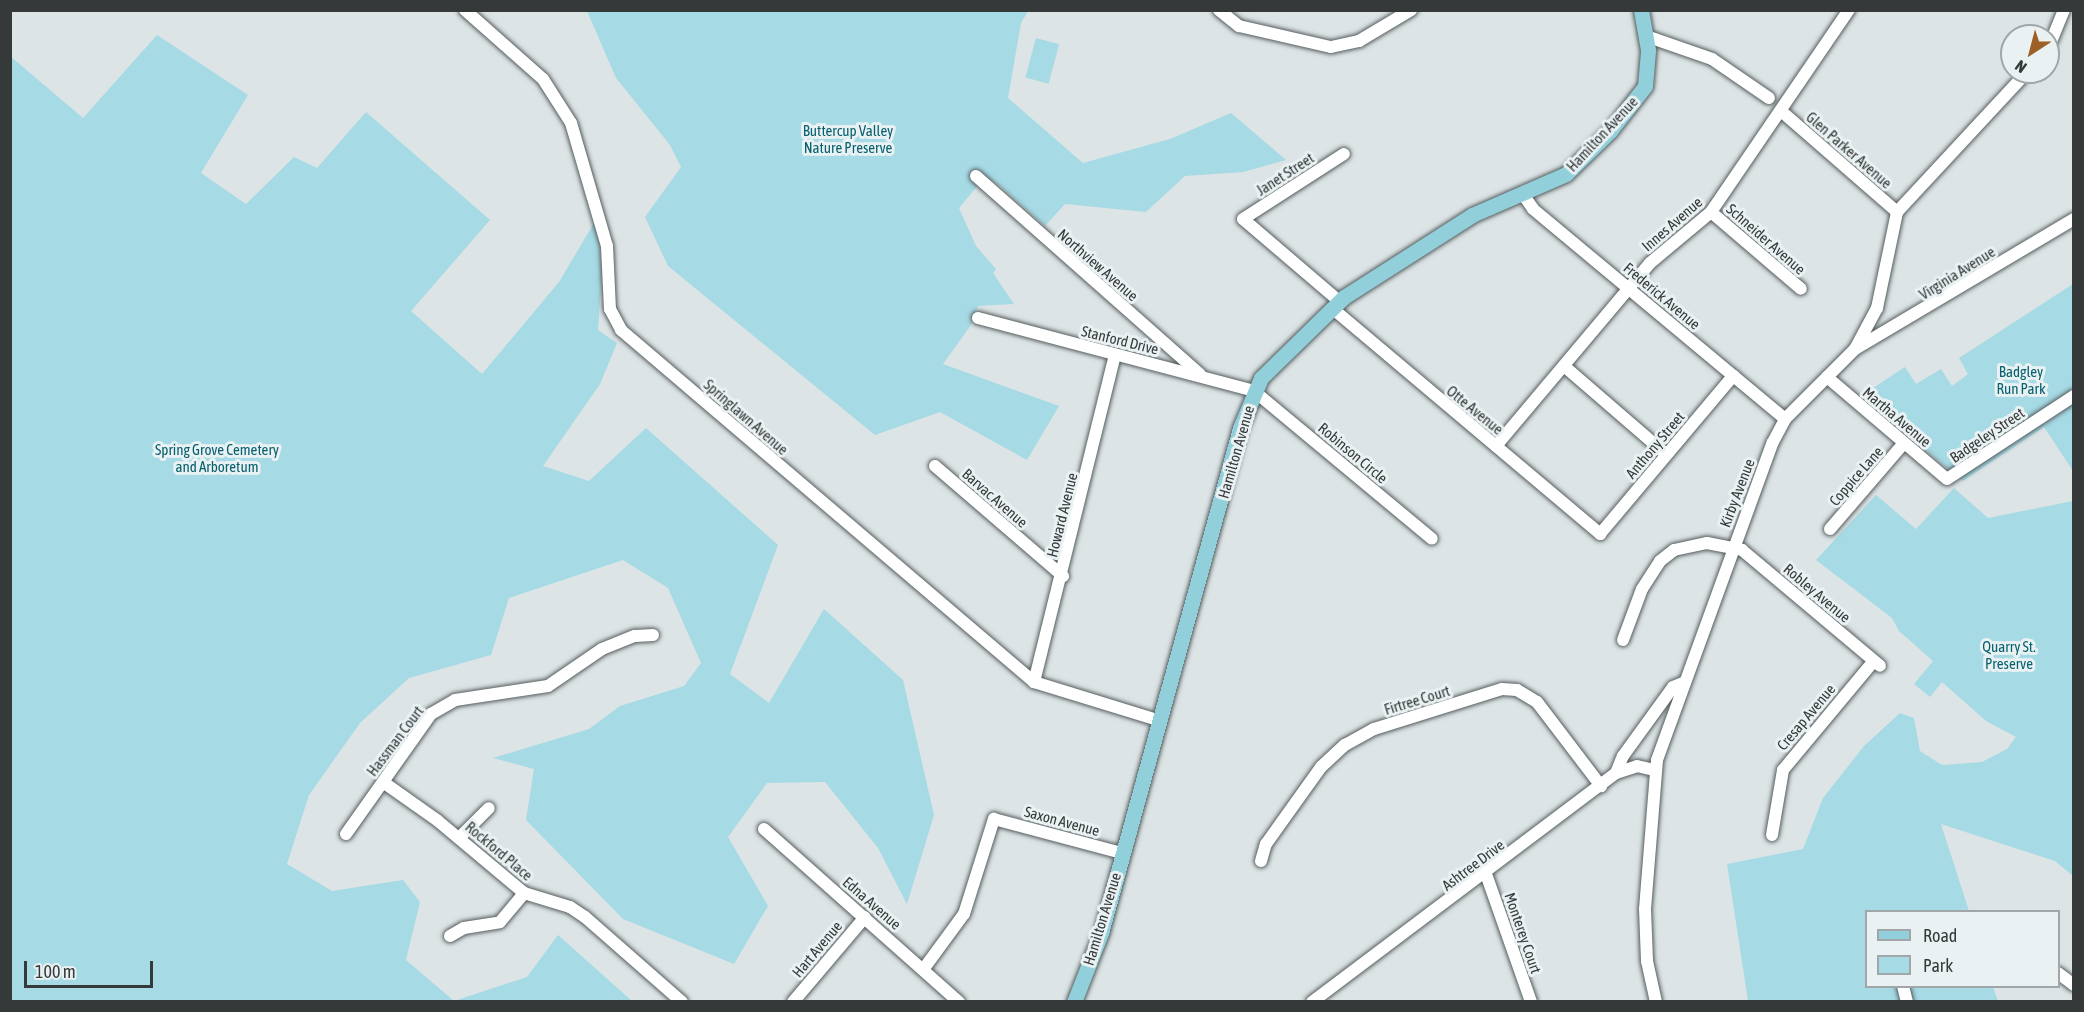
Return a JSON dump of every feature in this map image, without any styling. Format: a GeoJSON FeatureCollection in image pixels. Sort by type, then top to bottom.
{"type":"FeatureCollection","features":[{"type":"Feature","properties":{"kind":"main road","name":"Hamilton Avenue"},"geometry":{"type":"LineString","coordinates":[[1074,1002],[1101,933],[1254,391],[1277,360],[1335,304],[1472,214],[1566,174],[1629,109],[1648,75],[1646,36],[1641,10]]}},
{"type":"Feature","properties":{"kind":"street","name":"Springlawn Avenue"},"geometry":{"type":"LineString","coordinates":[[465,10],[543,79],[571,123],[607,246],[610,309],[621,330],[1034,682],[1161,721]]}},
{"type":"Feature","properties":{"kind":"street"},"geometry":{"type":"LineString","coordinates":[[1219,10],[1239,26],[1331,47],[1359,41],[1411,10]]}},
{"type":"Feature","properties":{"kind":"street","name":"Innes Avenue"},"geometry":{"type":"LineString","coordinates":[[1496,446],[1670,242],[1711,212],[1849,10]]}},
{"type":"Feature","properties":{"kind":"street"},"geometry":{"type":"LineString","coordinates":[[2058,24],[2064,10]]}},
{"type":"Feature","properties":{"kind":"street"},"geometry":{"type":"LineString","coordinates":[[1646,36],[1712,59],[1769,98]]}},
{"type":"Feature","properties":{"kind":"street"},"geometry":{"type":"LineString","coordinates":[[1897,212],[2016,84]]}},
{"type":"Feature","properties":{"kind":"street","name":"Glen Parker Avenue"},"geometry":{"type":"LineString","coordinates":[[1781,111],[1897,212]]}},
{"type":"Feature","properties":{"kind":"street","name":"Janet Street"},"geometry":{"type":"LineString","coordinates":[[1243,219],[1344,154]]}},
{"type":"Feature","properties":{"kind":"street","name":"Northview Avenue"},"geometry":{"type":"LineString","coordinates":[[976,176],[1202,375]]}},
{"type":"Feature","properties":{"kind":"street","name":"Frederick Avenue"},"geometry":{"type":"LineString","coordinates":[[1522,193],[1533,209],[1785,419]]}},
{"type":"Feature","properties":{"kind":"street","name":"Schneider Avenue"},"geometry":{"type":"LineString","coordinates":[[1711,212],[1801,289]]}},
{"type":"Feature","properties":{"kind":"street","name":"Kirby Avenue"},"geometry":{"type":"LineString","coordinates":[[1656,1002],[1647,961],[1645,909],[1655,770],[1732,545],[1785,419],[1855,349],[1877,308],[1897,212]]}},
{"type":"Feature","properties":{"kind":"street","name":"Otte Avenue"},"geometry":{"type":"LineString","coordinates":[[1243,219],[1335,304],[1600,534]]}},
{"type":"Feature","properties":{"kind":"street","name":"Virginia Avenue"},"geometry":{"type":"LineString","coordinates":[[1855,349],[2073,219]]}},
{"type":"Feature","properties":{"kind":"street","name":"Stanford Drive"},"geometry":{"type":"LineString","coordinates":[[978,318],[1115,355],[1202,375],[1254,391]]}},
{"type":"Feature","properties":{"kind":"street","name":"Howard Avenue"},"geometry":{"type":"LineString","coordinates":[[1034,682],[1063,576],[1115,355]]}},
{"type":"Feature","properties":{"kind":"street"},"geometry":{"type":"LineString","coordinates":[[1564,366],[1666,454]]}},
{"type":"Feature","properties":{"kind":"street","name":"Anthony Street"},"geometry":{"type":"LineString","coordinates":[[1600,534],[1733,376]]}},
{"type":"Feature","properties":{"kind":"street","name":"Martha Avenue"},"geometry":{"type":"LineString","coordinates":[[1827,377],[1947,480]]}},
{"type":"Feature","properties":{"kind":"street","name":"Robinson Circle"},"geometry":{"type":"LineString","coordinates":[[1254,391],[1432,539]]}},
{"type":"Feature","properties":{"kind":"street","name":"Badgeley Street"},"geometry":{"type":"LineString","coordinates":[[1947,480],[2073,396]]}},
{"type":"Feature","properties":{"kind":"street","name":"Coppice Lane"},"geometry":{"type":"LineString","coordinates":[[1830,529],[1904,443]]}},
{"type":"Feature","properties":{"kind":"street","name":"Barvac Avenue"},"geometry":{"type":"LineString","coordinates":[[935,466],[1063,576]]}},
{"type":"Feature","properties":{"kind":"street"},"geometry":{"type":"LineString","coordinates":[[1623,640],[1642,589],[1660,561],[1691,544],[1732,545]]}},
{"type":"Feature","properties":{"kind":"street","name":"Robley Avenue"},"geometry":{"type":"LineString","coordinates":[[1732,545],[1877,664]]}},
{"type":"Feature","properties":{"kind":"street","name":"Hassman Court"},"geometry":{"type":"LineString","coordinates":[[346,834],[421,726],[442,707],[455,700],[548,686],[602,649],[635,636],[653,635]]}},
{"type":"Feature","properties":{"kind":"street","name":"Cresap Avenue"},"geometry":{"type":"LineString","coordinates":[[1772,835],[1783,770],[1877,664]]}},
{"type":"Feature","properties":{"kind":"street"},"geometry":{"type":"LineString","coordinates":[[1616,773],[1623,756],[1673,687],[1683,683]]}},
{"type":"Feature","properties":{"kind":"street","name":"Firtree Court"},"geometry":{"type":"LineString","coordinates":[[1261,861],[1266,843],[1300,796],[1345,745],[1374,729],[1502,689],[1517,690],[1537,702],[1601,786]]}},
{"type":"Feature","properties":{"kind":"street"},"geometry":{"type":"LineString","coordinates":[[1616,773],[1637,766],[1655,770]]}},
{"type":"Feature","properties":{"kind":"street","name":"Ashtree Drive"},"geometry":{"type":"LineString","coordinates":[[1312,1002],[1486,874],[1616,773]]}},
{"type":"Feature","properties":{"kind":"street","name":"Rockford Place"},"geometry":{"type":"LineString","coordinates":[[383,782],[459,838],[524,893],[570,907],[585,917],[682,1002]]}},
{"type":"Feature","properties":{"kind":"street"},"geometry":{"type":"LineString","coordinates":[[459,838],[489,808]]}},
{"type":"Feature","properties":{"kind":"street","name":"Saxon Avenue"},"geometry":{"type":"LineString","coordinates":[[924,967],[964,914],[994,819],[1122,853]]}},
{"type":"Feature","properties":{"kind":"street","name":"Edna Avenue"},"geometry":{"type":"LineString","coordinates":[[764,829],[924,967],[959,1001]]}},
{"type":"Feature","properties":{"kind":"street","name":"Monterey Court"},"geometry":{"type":"LineString","coordinates":[[1486,874],[1531,1002]]}},
{"type":"Feature","properties":{"kind":"street"},"geometry":{"type":"LineString","coordinates":[[450,936],[464,928],[500,922],[524,893]]}},
{"type":"Feature","properties":{"kind":"street","name":"Hart Avenue"},"geometry":{"type":"LineString","coordinates":[[793,1002],[865,917]]}},
{"type":"Feature","properties":{"kind":"street"},"geometry":{"type":"LineString","coordinates":[[2060,975],[2073,985]]}},
{"type":"Feature","properties":{"kind":"green space","name":"Buttercup Valley Nature Preserve"},"geometry":{"type":"Polygon","coordinates":[[[587,11],[1028,11],[1021,23],[1008,98],[1083,163],[1170,139],[1231,113],[1286,160],[1243,172],[1185,176],[1146,212],[1065,204],[1045,226],[995,182],[984,178],[959,208],[976,246],[996,269],[993,273],[1014,304],[978,306],[971,325],[943,364],[1059,406],[1027,460],[940,412],[875,435],[668,266],[645,217],[681,167],[670,145],[616,78],[587,11]]]}},
{"type":"Feature","properties":{"kind":"green space","name":"Spring Grove Cemetery and Arboretum"},"geometry":{"type":"Polygon","coordinates":[[[157,35],[248,95],[201,173],[246,204],[294,157],[317,168],[366,112],[490,220],[411,311],[482,374],[559,282],[597,218],[602,271],[598,330],[617,343],[600,384],[543,466],[589,481],[646,428],[778,545],[730,674],[769,703],[824,609],[903,680],[934,815],[907,904],[878,848],[825,782],[767,783],[728,837],[768,906],[734,964],[623,919],[526,820],[534,769],[493,758],[589,729],[620,706],[684,686],[701,663],[668,588],[623,560],[509,598],[491,655],[409,678],[360,723],[309,795],[287,864],[332,891],[403,880],[420,902],[406,960],[454,1001],[11,1001],[10,56],[83,118],[157,35]]]}},
{"type":"Feature","properties":{"kind":"green space"},"geometry":{"type":"Polygon","coordinates":[[[1036,38],[1059,44],[1049,84],[1025,78],[1036,38]]]}},
{"type":"Feature","properties":{"kind":"green space","name":"Badgley Run Park"},"geometry":{"type":"Polygon","coordinates":[[[2073,284],[2073,471],[2044,427],[1963,481],[1861,396],[1905,367],[1916,384],[1941,369],[1952,386],[1968,374],[1959,358],[2073,284]]]}},
{"type":"Feature","properties":{"kind":"green space","name":"Quarry St. Preserve"},"geometry":{"type":"Polygon","coordinates":[[[1954,488],[1988,518],[2073,501],[2073,876],[2055,861],[1941,824],[1969,910],[1865,910],[1865,988],[1993,988],[1998,1001],[1748,1001],[1727,864],[1803,849],[1823,798],[1864,746],[1900,713],[1914,718],[1920,751],[1942,765],[1982,762],[2007,749],[2016,737],[1986,721],[1942,682],[1930,697],[1914,684],[1933,661],[1899,631],[1892,618],[1816,560],[1876,495],[1916,529],[1954,488]]]}},
{"type":"Feature","properties":{"kind":"green space"},"geometry":{"type":"Polygon","coordinates":[[[558,935],[632,1001],[454,1001],[527,977],[558,935]]]}}]}
